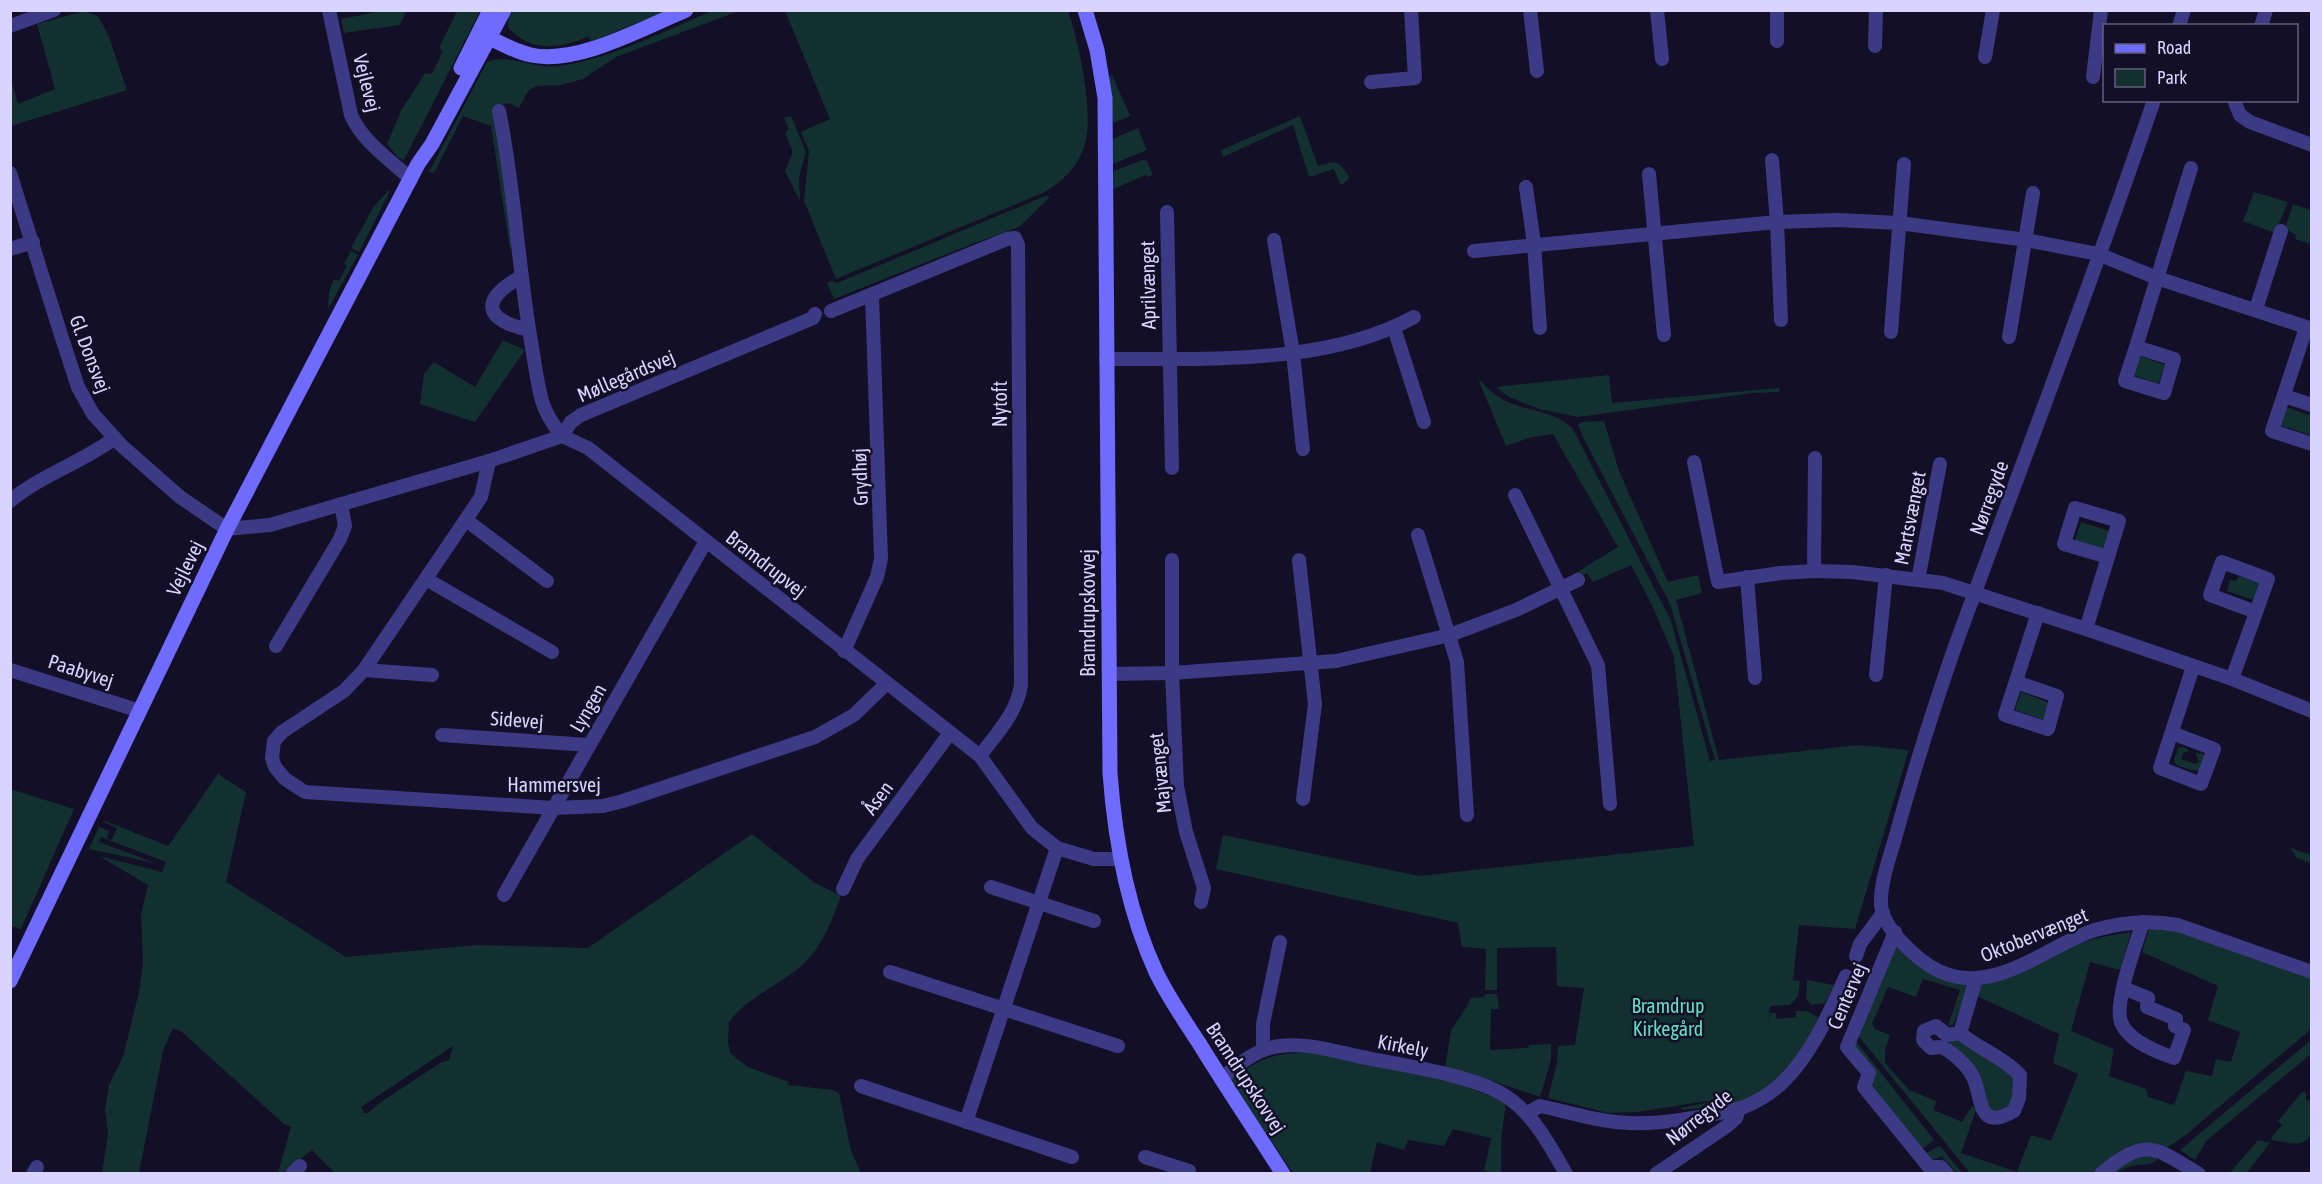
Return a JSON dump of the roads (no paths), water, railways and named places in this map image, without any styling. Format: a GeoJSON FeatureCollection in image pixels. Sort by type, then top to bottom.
{"type":"FeatureCollection","features":[{"type":"Feature","properties":{"kind":"street"},"geometry":{"type":"LineString","coordinates":[[10,26],[54,10]]}},
{"type":"Feature","properties":{"kind":"street","name":"Vejlevej"},"geometry":{"type":"LineString","coordinates":[[329,10],[354,124],[381,153],[411,179]]}},
{"type":"Feature","properties":{"kind":"street","name":"Vejlevej"},"geometry":{"type":"LineString","coordinates":[[10,981],[227,529],[418,164],[432,144],[483,35],[490,10]]}},
{"type":"Feature","properties":{"kind":"street","name":"Vejlevej"},"geometry":{"type":"LineString","coordinates":[[483,35],[504,10]]}},
{"type":"Feature","properties":{"kind":"street"},"geometry":{"type":"LineString","coordinates":[[483,35],[533,56],[568,56],[599,46],[686,10]]}},
{"type":"Feature","properties":{"kind":"street","name":"Bramdrupskovvej"},"geometry":{"type":"LineString","coordinates":[[1085,10],[1097,50],[1105,98],[1110,773],[1120,859],[1136,920],[1156,972],[1221,1078],[1284,1173]]}},
{"type":"Feature","properties":{"kind":"street"},"geometry":{"type":"LineString","coordinates":[[1371,82],[1415,78],[1411,10]]}},
{"type":"Feature","properties":{"kind":"street"},"geometry":{"type":"LineString","coordinates":[[1530,10],[1537,72]]}},
{"type":"Feature","properties":{"kind":"street"},"geometry":{"type":"LineString","coordinates":[[1657,10],[1662,59]]}},
{"type":"Feature","properties":{"kind":"street"},"geometry":{"type":"LineString","coordinates":[[1777,10],[1777,41]]}},
{"type":"Feature","properties":{"kind":"street"},"geometry":{"type":"LineString","coordinates":[[1875,46],[1876,10]]}},
{"type":"Feature","properties":{"kind":"street"},"geometry":{"type":"LineString","coordinates":[[1985,57],[1993,10]]}},
{"type":"Feature","properties":{"kind":"street"},"geometry":{"type":"LineString","coordinates":[[2093,77],[2101,10]]}},
{"type":"Feature","properties":{"kind":"street","name":"Nørregyde"},"geometry":{"type":"LineString","coordinates":[[1883,914],[1881,904],[1884,880],[1921,745],[2153,102]]}},
{"type":"Feature","properties":{"kind":"street"},"geometry":{"type":"LineString","coordinates":[[2235,102],[2240,115],[2250,122],[2312,145]]}},
{"type":"Feature","properties":{"kind":"street"},"geometry":{"type":"LineString","coordinates":[[227,529],[270,525],[489,461],[562,436],[552,424],[543,402],[529,330],[506,147],[498,111]]}},
{"type":"Feature","properties":{"kind":"street"},"geometry":{"type":"LineString","coordinates":[[1772,160],[1781,320]]}},
{"type":"Feature","properties":{"kind":"street"},"geometry":{"type":"LineString","coordinates":[[1891,332],[1904,164]]}},
{"type":"Feature","properties":{"kind":"street"},"geometry":{"type":"LineString","coordinates":[[2136,347],[2191,168]]}},
{"type":"Feature","properties":{"kind":"street","name":"Gl. Donsvej"},"geometry":{"type":"LineString","coordinates":[[10,173],[78,387],[93,414],[115,438],[180,497],[227,529]]}},
{"type":"Feature","properties":{"kind":"street"},"geometry":{"type":"LineString","coordinates":[[1648,174],[1664,335]]}},
{"type":"Feature","properties":{"kind":"street"},"geometry":{"type":"LineString","coordinates":[[1526,187],[1534,244],[1540,328]]}},
{"type":"Feature","properties":{"kind":"street"},"geometry":{"type":"LineString","coordinates":[[2009,337],[2033,193]]}},
{"type":"Feature","properties":{"kind":"street","name":"Aprilvænget"},"geometry":{"type":"LineString","coordinates":[[1167,212],[1172,468]]}},
{"type":"Feature","properties":{"kind":"street"},"geometry":{"type":"LineString","coordinates":[[1474,251],[1654,232],[1777,222],[1837,220],[1899,223],[2026,240],[2098,254],[2157,278],[2309,328],[2272,431],[2312,444]]}},
{"type":"Feature","properties":{"kind":"street"},"geometry":{"type":"LineString","coordinates":[[2256,309],[2282,231]]}},
{"type":"Feature","properties":{"kind":"street","name":"Nytoft"},"geometry":{"type":"LineString","coordinates":[[831,310],[1007,239],[1015,238],[1018,245],[1021,685],[1019,700],[1013,712],[980,756]]}},
{"type":"Feature","properties":{"kind":"street"},"geometry":{"type":"LineString","coordinates":[[1274,240],[1293,353],[1303,449]]}},
{"type":"Feature","properties":{"kind":"street"},"geometry":{"type":"LineString","coordinates":[[10,249],[33,242]]}},
{"type":"Feature","properties":{"kind":"street"},"geometry":{"type":"LineString","coordinates":[[522,277],[502,288],[493,303],[492,311],[496,318],[513,327],[529,330]]}},
{"type":"Feature","properties":{"kind":"street","name":"Grydhøj"},"geometry":{"type":"LineString","coordinates":[[844,651],[877,577],[881,559],[872,295]]}},
{"type":"Feature","properties":{"kind":"street","name":"Møllegårdsvej"},"geometry":{"type":"LineString","coordinates":[[562,436],[571,422],[581,416],[813,318],[815,315]]}},
{"type":"Feature","properties":{"kind":"street"},"geometry":{"type":"LineString","coordinates":[[1106,359],[1234,359],[1293,353],[1346,342],[1394,328],[1414,317]]}},
{"type":"Feature","properties":{"kind":"street"},"geometry":{"type":"LineString","coordinates":[[1394,328],[1424,422]]}},
{"type":"Feature","properties":{"kind":"street"},"geometry":{"type":"LineString","coordinates":[[2284,396],[2312,405]]}},
{"type":"Feature","properties":{"kind":"street","name":"Bramdrupvej"},"geometry":{"type":"LineString","coordinates":[[562,436],[588,448],[980,756],[1032,828],[1057,848],[1094,859],[1120,859]]}},
{"type":"Feature","properties":{"kind":"street"},"geometry":{"type":"LineString","coordinates":[[10,501],[31,484],[96,452],[115,438]]}},
{"type":"Feature","properties":{"kind":"street"},"geometry":{"type":"LineString","coordinates":[[1814,571],[1815,458]]}},
{"type":"Feature","properties":{"kind":"street"},"geometry":{"type":"LineString","coordinates":[[364,670],[481,497],[489,461]]}},
{"type":"Feature","properties":{"kind":"street","name":"Martsvænget"},"geometry":{"type":"LineString","coordinates":[[1694,462],[1718,582],[1814,571],[1886,575],[1943,583],[2086,628],[2232,679],[2312,711]]}},
{"type":"Feature","properties":{"kind":"street","name":"Martsvænget"},"geometry":{"type":"LineString","coordinates":[[1918,580],[1940,464]]}},
{"type":"Feature","properties":{"kind":"street"},"geometry":{"type":"LineString","coordinates":[[1515,495],[1598,665],[1610,804]]}},
{"type":"Feature","properties":{"kind":"street"},"geometry":{"type":"LineString","coordinates":[[276,646],[340,539],[345,526],[341,504]]}},
{"type":"Feature","properties":{"kind":"street"},"geometry":{"type":"LineString","coordinates":[[466,520],[547,581]]}},
{"type":"Feature","properties":{"kind":"street"},"geometry":{"type":"LineString","coordinates":[[1418,535],[1458,662],[1467,815]]}},
{"type":"Feature","properties":{"kind":"street","name":"Lyngen"},"geometry":{"type":"LineString","coordinates":[[504,895],[706,541]]}},
{"type":"Feature","properties":{"kind":"street"},"geometry":{"type":"LineString","coordinates":[[2086,628],[2108,557]]}},
{"type":"Feature","properties":{"kind":"street","name":"Majvænget"},"geometry":{"type":"LineString","coordinates":[[1173,560],[1172,673],[1177,786],[1186,832],[1204,888],[1201,902]]}},
{"type":"Feature","properties":{"kind":"street"},"geometry":{"type":"LineString","coordinates":[[1299,560],[1315,704],[1303,800]]}},
{"type":"Feature","properties":{"kind":"street","name":"Martsvænget"},"geometry":{"type":"LineString","coordinates":[[1876,675],[1886,575]]}},
{"type":"Feature","properties":{"kind":"street"},"geometry":{"type":"LineString","coordinates":[[1747,577],[1755,678]]}},
{"type":"Feature","properties":{"kind":"street"},"geometry":{"type":"LineString","coordinates":[[426,579],[552,652]]}},
{"type":"Feature","properties":{"kind":"street"},"geometry":{"type":"LineString","coordinates":[[1109,674],[1172,673],[1336,661],[1450,635],[1516,610],[1578,580]]}},
{"type":"Feature","properties":{"kind":"street"},"geometry":{"type":"LineString","coordinates":[[2232,679],[2256,612]]}},
{"type":"Feature","properties":{"kind":"street"},"geometry":{"type":"LineString","coordinates":[[2016,682],[2038,613]]}},
{"type":"Feature","properties":{"kind":"street"},"geometry":{"type":"LineString","coordinates":[[2172,733],[2193,667]]}},
{"type":"Feature","properties":{"kind":"street","name":"Paabyvej"},"geometry":{"type":"LineString","coordinates":[[10,670],[140,711]]}},
{"type":"Feature","properties":{"kind":"street"},"geometry":{"type":"LineString","coordinates":[[364,670],[432,675]]}},
{"type":"Feature","properties":{"kind":"street","name":"Hammersvej"},"geometry":{"type":"LineString","coordinates":[[364,670],[344,691],[282,732],[274,741],[272,758],[275,767],[285,779],[305,792],[553,808],[603,806],[815,736],[854,715],[887,683]]}},
{"type":"Feature","properties":{"kind":"street","name":"Åsen"},"geometry":{"type":"LineString","coordinates":[[843,889],[857,859],[950,733]]}},
{"type":"Feature","properties":{"kind":"street","name":"Sidevej"},"geometry":{"type":"LineString","coordinates":[[442,735],[589,745]]}},
{"type":"Feature","properties":{"kind":"street"},"geometry":{"type":"LineString","coordinates":[[966,1122],[1057,848]]}},
{"type":"Feature","properties":{"kind":"street"},"geometry":{"type":"LineString","coordinates":[[991,887],[1094,921]]}},
{"type":"Feature","properties":{"kind":"street"},"geometry":{"type":"LineString","coordinates":[[1856,956],[1860,944],[1883,914],[1895,932]]}},
{"type":"Feature","properties":{"kind":"street","name":"Oktobervænget"},"geometry":{"type":"LineString","coordinates":[[1895,932],[1907,948],[1939,971],[1976,979],[1999,975],[2020,967],[2069,941],[2094,931],[2158,921],[2178,925],[2312,972]]}},
{"type":"Feature","properties":{"kind":"street"},"geometry":{"type":"LineString","coordinates":[[2123,988],[2148,998],[2147,1007],[2176,1019],[2175,1026],[2184,1030],[2174,1058],[2149,1049],[2134,1038],[2121,1023],[2120,1003],[2123,988],[2143,922]]}},
{"type":"Feature","properties":{"kind":"street","name":"Centervej"},"geometry":{"type":"LineString","coordinates":[[1895,932],[1847,1047],[1869,1073],[1864,1087],[1929,1167],[1941,1167],[1947,1173]]}},
{"type":"Feature","properties":{"kind":"street"},"geometry":{"type":"LineString","coordinates":[[1263,1050],[1263,1024],[1280,942]]}},
{"type":"Feature","properties":{"kind":"street"},"geometry":{"type":"LineString","coordinates":[[890,972],[1118,1046]]}},
{"type":"Feature","properties":{"kind":"street","name":"Nørregyde"},"geometry":{"type":"LineString","coordinates":[[1656,1173],[1726,1126],[1736,1118],[1739,1108],[1763,1097],[1783,1082],[1813,1043],[1846,976]]}},
{"type":"Feature","properties":{"kind":"street","name":"Oktobervænget"},"geometry":{"type":"LineString","coordinates":[[1949,1038],[1976,979]]}},
{"type":"Feature","properties":{"kind":"street"},"geometry":{"type":"LineString","coordinates":[[1949,1038],[1969,1041],[2010,1064],[2020,1075],[2019,1098],[2014,1110],[1995,1117],[1983,1110],[1979,1104],[1972,1074],[1953,1055],[1949,1038]]}},
{"type":"Feature","properties":{"kind":"street","name":"Kirkely"},"geometry":{"type":"LineString","coordinates":[[1221,1078],[1249,1057],[1263,1050],[1280,1046],[1321,1049],[1440,1073],[1486,1086],[1504,1095],[1527,1113],[1566,1173]]}},
{"type":"Feature","properties":{"kind":"street"},"geometry":{"type":"LineString","coordinates":[[861,1086],[1072,1157]]}},
{"type":"Feature","properties":{"kind":"street"},"geometry":{"type":"LineString","coordinates":[[1527,1113],[1540,1106],[1630,1124],[1678,1119],[1739,1108]]}},
{"type":"Feature","properties":{"kind":"street"},"geometry":{"type":"LineString","coordinates":[[2101,1173],[2132,1152],[2145,1148],[2166,1153],[2199,1173]]}},
{"type":"Feature","properties":{"kind":"street"},"geometry":{"type":"LineString","coordinates":[[1145,1157],[1189,1171],[1189,1173]]}},
{"type":"Feature","properties":{"kind":"park label","name":"Bramdrup Kirkegård"},"geometry":{"type":"Point","coordinates":[1668,1018]}}]}
